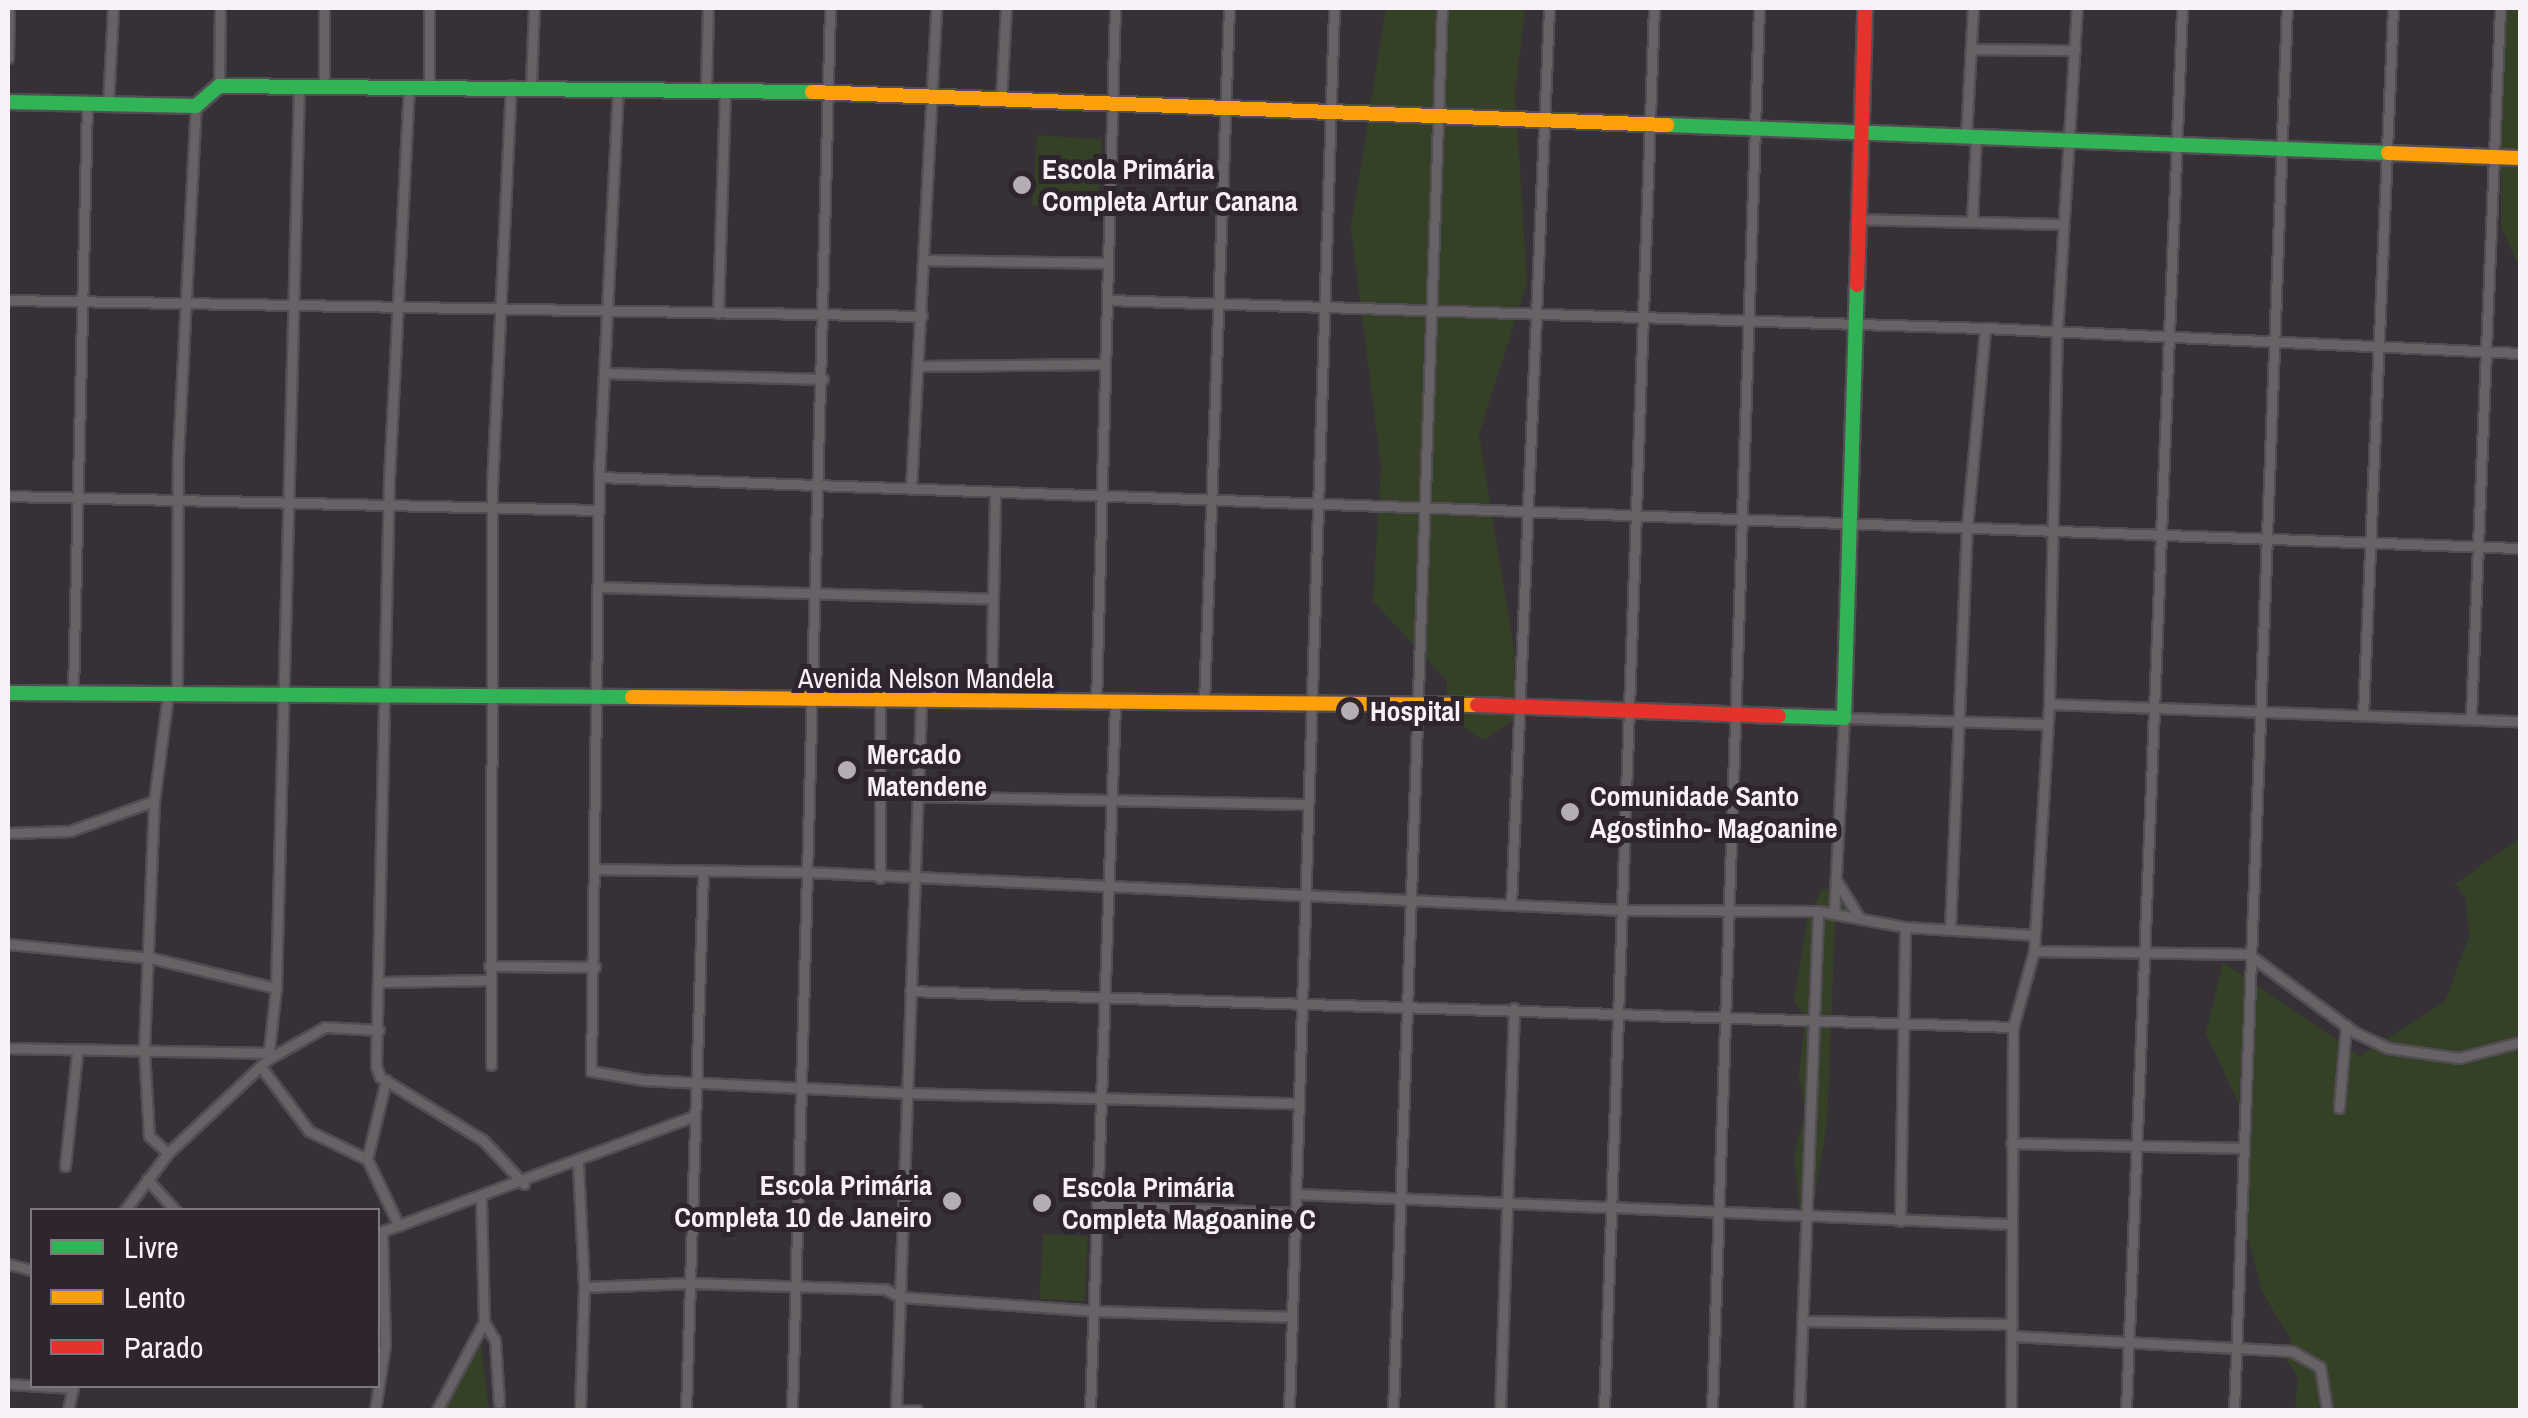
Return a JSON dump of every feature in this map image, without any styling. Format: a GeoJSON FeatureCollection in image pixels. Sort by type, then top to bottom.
{"type":"FeatureCollection","features":[{"type":"Feature","properties":{"kind":"street"},"geometry":{"type":"LineString","coordinates":[[8,58],[9,8]]}},
{"type":"Feature","properties":{"kind":"street"},"geometry":{"type":"LineString","coordinates":[[108,104],[113,8]]}},
{"type":"Feature","properties":{"kind":"street"},"geometry":{"type":"LineString","coordinates":[[219,86],[220,8]]}},
{"type":"Feature","properties":{"kind":"street"},"geometry":{"type":"LineString","coordinates":[[324,8],[324,87]]}},
{"type":"Feature","properties":{"kind":"street"},"geometry":{"type":"LineString","coordinates":[[428,85],[430,8]]}},
{"type":"Feature","properties":{"kind":"street"},"geometry":{"type":"LineString","coordinates":[[531,86],[534,8]]}},
{"type":"Feature","properties":{"kind":"street"},"geometry":{"type":"LineString","coordinates":[[706,88],[708,8]]}},
{"type":"Feature","properties":{"kind":"street"},"geometry":{"type":"LineString","coordinates":[[792,1410],[830,8]]}},
{"type":"Feature","properties":{"kind":"street"},"geometry":{"type":"LineString","coordinates":[[912,489],[936,8]]}},
{"type":"Feature","properties":{"kind":"street"},"geometry":{"type":"LineString","coordinates":[[1001,100],[1006,8]]}},
{"type":"Feature","properties":{"kind":"street"},"geometry":{"type":"LineString","coordinates":[[1096,704],[1116,8]]}},
{"type":"Feature","properties":{"kind":"street"},"geometry":{"type":"LineString","coordinates":[[1204,703],[1208,496],[1228,8]]}},
{"type":"Feature","properties":{"kind":"street"},"geometry":{"type":"LineString","coordinates":[[1289,1410],[1304,1002],[1308,702],[1319,501],[1334,8]]}},
{"type":"Feature","properties":{"kind":"street"},"geometry":{"type":"LineString","coordinates":[[1393,1410],[1442,8]]}},
{"type":"Feature","properties":{"kind":"street"},"geometry":{"type":"LineString","coordinates":[[1511,905],[1549,8]]}},
{"type":"Feature","properties":{"kind":"street"},"geometry":{"type":"LineString","coordinates":[[1604,1410],[1654,8]]}},
{"type":"Feature","properties":{"kind":"street"},"geometry":{"type":"LineString","coordinates":[[1712,1410],[1714,1216],[1726,1022],[1759,8]]}},
{"type":"Feature","properties":{"kind":"street"},"geometry":{"type":"LineString","coordinates":[[1834,914],[1844,718],[1852,326],[1866,8]]}},
{"type":"Feature","properties":{"kind":"street"},"geometry":{"type":"LineString","coordinates":[[1972,222],[1973,8]]}},
{"type":"Feature","properties":{"kind":"street"},"geometry":{"type":"LineString","coordinates":[[2011,1410],[2013,1027],[2034,951],[2048,704],[2057,332],[2077,8]]}},
{"type":"Feature","properties":{"kind":"street"},"geometry":{"type":"LineString","coordinates":[[2126,1410],[2182,8]]}},
{"type":"Feature","properties":{"kind":"street"},"geometry":{"type":"LineString","coordinates":[[2234,1410],[2248,954],[2287,8]]}},
{"type":"Feature","properties":{"kind":"street"},"geometry":{"type":"LineString","coordinates":[[2362,715],[2393,8]]}},
{"type":"Feature","properties":{"kind":"street"},"geometry":{"type":"LineString","coordinates":[[2472,716],[2500,8]]}},
{"type":"Feature","properties":{"kind":"street"},"geometry":{"type":"LineString","coordinates":[[1972,49],[2075,50]]}},
{"type":"Feature","properties":{"kind":"street"},"geometry":{"type":"LineString","coordinates":[[409,85],[389,504],[389,700],[376,1066],[386,1080],[484,1140],[524,1184]]}},
{"type":"Feature","properties":{"kind":"street"},"geometry":{"type":"LineString","coordinates":[[8,102],[196,106],[219,86],[706,88],[1114,105],[1436,112],[2520,158]]}},
{"type":"Feature","properties":{"kind":"street"},"geometry":{"type":"LineString","coordinates":[[491,1065],[496,508],[492,486],[511,86]]}},
{"type":"Feature","properties":{"kind":"street"},"geometry":{"type":"LineString","coordinates":[[298,87],[284,500],[276,988],[266,1060],[309,1131],[367,1158]]}},
{"type":"Feature","properties":{"kind":"street"},"geometry":{"type":"LineString","coordinates":[[618,87],[598,510],[591,1071],[695,1082],[908,1092],[1299,1103]]}},
{"type":"Feature","properties":{"kind":"street"},"geometry":{"type":"LineString","coordinates":[[718,314],[725,89]]}},
{"type":"Feature","properties":{"kind":"street"},"geometry":{"type":"LineString","coordinates":[[73,693],[87,104]]}},
{"type":"Feature","properties":{"kind":"street"},"geometry":{"type":"LineString","coordinates":[[168,1154],[149,1136],[144,1050],[151,958],[154,801],[172,695],[196,106]]}},
{"type":"Feature","properties":{"kind":"street"},"geometry":{"type":"LineString","coordinates":[[1856,219],[2064,224]]}},
{"type":"Feature","properties":{"kind":"street"},"geometry":{"type":"LineString","coordinates":[[926,260],[1107,263]]}},
{"type":"Feature","properties":{"kind":"street"},"geometry":{"type":"LineString","coordinates":[[8,300],[922,316]]}},
{"type":"Feature","properties":{"kind":"street"},"geometry":{"type":"LineString","coordinates":[[1107,300],[1747,319],[2520,353]]}},
{"type":"Feature","properties":{"kind":"street"},"geometry":{"type":"LineString","coordinates":[[1950,928],[1968,528],[1985,328]]}},
{"type":"Feature","properties":{"kind":"street"},"geometry":{"type":"LineString","coordinates":[[919,366],[1103,364]]}},
{"type":"Feature","properties":{"kind":"street"},"geometry":{"type":"LineString","coordinates":[[605,373],[822,379]]}},
{"type":"Feature","properties":{"kind":"street"},"geometry":{"type":"LineString","coordinates":[[599,477],[994,493],[1208,496],[1635,511],[1968,528],[2520,548]]}},
{"type":"Feature","properties":{"kind":"street"},"geometry":{"type":"LineString","coordinates":[[991,703],[994,493]]}},
{"type":"Feature","properties":{"kind":"street"},"geometry":{"type":"LineString","coordinates":[[8,496],[598,510]]}},
{"type":"Feature","properties":{"kind":"street"},"geometry":{"type":"LineString","coordinates":[[597,587],[992,599]]}},
{"type":"Feature","properties":{"kind":"street","name":"Avenida Nelson Mandela"},"geometry":{"type":"LineString","coordinates":[[8,692],[880,704],[1308,702],[1844,718]]}},
{"type":"Feature","properties":{"kind":"street"},"geometry":{"type":"LineString","coordinates":[[880,704],[880,878]]}},
{"type":"Feature","properties":{"kind":"street"},"geometry":{"type":"LineString","coordinates":[[916,1410],[896,1410],[921,704]]}},
{"type":"Feature","properties":{"kind":"street"},"geometry":{"type":"LineString","coordinates":[[1090,1410],[1115,704]]}},
{"type":"Feature","properties":{"kind":"street"},"geometry":{"type":"LineString","coordinates":[[2048,704],[2472,716],[2520,721]]}},
{"type":"Feature","properties":{"kind":"street"},"geometry":{"type":"LineString","coordinates":[[1844,718],[2047,724]]}},
{"type":"Feature","properties":{"kind":"street"},"geometry":{"type":"LineString","coordinates":[[917,796],[1306,804]]}},
{"type":"Feature","properties":{"kind":"street"},"geometry":{"type":"LineString","coordinates":[[8,833],[70,831],[154,801]]}},
{"type":"Feature","properties":{"kind":"street"},"geometry":{"type":"LineString","coordinates":[[596,870],[807,872],[1108,890],[1622,910],[1818,911],[1905,927],[2034,936]]}},
{"type":"Feature","properties":{"kind":"street"},"geometry":{"type":"LineString","coordinates":[[686,1410],[703,871]]}},
{"type":"Feature","properties":{"kind":"street"},"geometry":{"type":"LineString","coordinates":[[1834,878],[1860,919]]}},
{"type":"Feature","properties":{"kind":"street"},"geometry":{"type":"LineString","coordinates":[[1799,1410],[1818,911]]}},
{"type":"Feature","properties":{"kind":"street"},"geometry":{"type":"LineString","coordinates":[[1900,1221],[1905,927]]}},
{"type":"Feature","properties":{"kind":"street"},"geometry":{"type":"LineString","coordinates":[[8,944],[151,958],[276,988]]}},
{"type":"Feature","properties":{"kind":"street"},"geometry":{"type":"LineString","coordinates":[[2034,951],[2248,954],[2346,1026],[2388,1048],[2429,1058],[2459,1058],[2520,1042]]}},
{"type":"Feature","properties":{"kind":"street"},"geometry":{"type":"LineString","coordinates":[[490,966],[595,967]]}},
{"type":"Feature","properties":{"kind":"street"},"geometry":{"type":"LineString","coordinates":[[381,982],[490,980]]}},
{"type":"Feature","properties":{"kind":"street"},"geometry":{"type":"LineString","coordinates":[[910,991],[1514,1008],[1726,1022],[2013,1027]]}},
{"type":"Feature","properties":{"kind":"street"},"geometry":{"type":"LineString","coordinates":[[1500,1410],[1514,1008]]}},
{"type":"Feature","properties":{"kind":"street"},"geometry":{"type":"LineString","coordinates":[[2338,1108],[2346,1026]]}},
{"type":"Feature","properties":{"kind":"street"},"geometry":{"type":"LineString","coordinates":[[126,1208],[168,1154],[266,1060],[325,1027],[379,1030]]}},
{"type":"Feature","properties":{"kind":"street"},"geometry":{"type":"LineString","coordinates":[[8,1048],[77,1054],[144,1050],[266,1060]]}},
{"type":"Feature","properties":{"kind":"street"},"geometry":{"type":"LineString","coordinates":[[64,1166],[77,1054]]}},
{"type":"Feature","properties":{"kind":"street"},"geometry":{"type":"LineString","coordinates":[[386,1080],[367,1158],[399,1226]]}},
{"type":"Feature","properties":{"kind":"street"},"geometry":{"type":"LineString","coordinates":[[381,1345],[380,1232],[524,1184],[694,1116]]}},
{"type":"Feature","properties":{"kind":"street"},"geometry":{"type":"LineString","coordinates":[[2011,1143],[2241,1148]]}},
{"type":"Feature","properties":{"kind":"street"},"geometry":{"type":"LineString","coordinates":[[578,1164],[584,1287],[580,1410]]}},
{"type":"Feature","properties":{"kind":"street"},"geometry":{"type":"LineString","coordinates":[[147,1179],[173,1208]]}},
{"type":"Feature","properties":{"kind":"street"},"geometry":{"type":"LineString","coordinates":[[1296,1194],[1714,1216],[2009,1224]]}},
{"type":"Feature","properties":{"kind":"street"},"geometry":{"type":"LineString","coordinates":[[437,1410],[484,1322],[481,1198]]}},
{"type":"Feature","properties":{"kind":"street"},"geometry":{"type":"LineString","coordinates":[[1097,1205],[1296,1213]]}},
{"type":"Feature","properties":{"kind":"street"},"geometry":{"type":"LineString","coordinates":[[584,1287],[690,1283],[884,1289],[901,1297],[1094,1310],[1292,1317]]}},
{"type":"Feature","properties":{"kind":"street"},"geometry":{"type":"LineString","coordinates":[[1802,1321],[2012,1324]]}},
{"type":"Feature","properties":{"kind":"street"},"geometry":{"type":"LineString","coordinates":[[484,1322],[495,1340],[498,1403]]}},
{"type":"Feature","properties":{"kind":"street"},"geometry":{"type":"LineString","coordinates":[[2013,1336],[2234,1343],[2306,1356],[2320,1367],[2327,1410]]}},
{"type":"Feature","properties":{"kind":"green space"},"geometry":{"type":"Polygon","coordinates":[[[1386,8],[1525,10],[1515,91],[1527,283],[1479,434],[1515,657],[1513,720],[1483,740],[1447,716],[1447,681],[1373,601],[1381,466],[1351,228],[1386,8]]]}},
{"type":"Feature","properties":{"kind":"green space"},"geometry":{"type":"Polygon","coordinates":[[[2501,8],[2520,8],[2520,269],[2501,227],[2501,8]]]}},
{"type":"Feature","properties":{"kind":"green space"},"geometry":{"type":"Polygon","coordinates":[[[1037,135],[1102,140],[1097,210],[1032,206],[1037,135]]]}},
{"type":"Feature","properties":{"kind":"green space"},"geometry":{"type":"Polygon","coordinates":[[[2520,838],[2520,1410],[2295,1410],[2298,1377],[2285,1357],[2291,1339],[2262,1292],[2247,1234],[2242,1111],[2206,1033],[2223,962],[2360,1056],[2445,1001],[2469,937],[2466,899],[2455,884],[2520,838]]]}},
{"type":"Feature","properties":{"kind":"green space"},"geometry":{"type":"Polygon","coordinates":[[[1822,889],[1852,893],[1856,914],[1835,923],[1827,1125],[1813,1208],[1800,1217],[1794,1154],[1805,1114],[1799,1076],[1805,1018],[1794,1001],[1807,920],[1822,889]]]}},
{"type":"Feature","properties":{"kind":"green space"},"geometry":{"type":"Polygon","coordinates":[[[1043,1234],[1088,1236],[1085,1301],[1040,1299],[1043,1234]]]}},
{"type":"Feature","properties":{"kind":"green space"},"geometry":{"type":"Polygon","coordinates":[[[480,1337],[489,1410],[444,1410],[475,1346],[480,1337]]]}},
{"type":"Feature","properties":{"kind":"traffic: fast"},"geometry":{"type":"LineString","coordinates":[[8,102],[196,106],[219,86],[812,92]]}},
{"type":"Feature","properties":{"kind":"traffic: fast"},"geometry":{"type":"LineString","coordinates":[[1667,125],[2388,153]]}},
{"type":"Feature","properties":{"kind":"traffic: fast"},"geometry":{"type":"LineString","coordinates":[[1779,716],[1844,718],[1857,285]]}},
{"type":"Feature","properties":{"kind":"traffic: fast"},"geometry":{"type":"LineString","coordinates":[[8,693],[632,697]]}},
{"type":"Feature","properties":{"kind":"traffic: slow"},"geometry":{"type":"LineString","coordinates":[[812,92],[1667,125]]}},
{"type":"Feature","properties":{"kind":"traffic: slow"},"geometry":{"type":"LineString","coordinates":[[2388,153],[2520,158]]}},
{"type":"Feature","properties":{"kind":"traffic: slow"},"geometry":{"type":"LineString","coordinates":[[632,697],[1477,705]]}},
{"type":"Feature","properties":{"kind":"traffic: jam"},"geometry":{"type":"LineString","coordinates":[[1857,285],[1865,8]]}},
{"type":"Feature","properties":{"kind":"traffic: jam"},"geometry":{"type":"LineString","coordinates":[[1477,705],[1779,716]]}},
{"type":"Feature","properties":{"kind":"place","name":"Escola Primária Completa Artur Canana"},"geometry":{"type":"Point","coordinates":[1022,185]}},
{"type":"Feature","properties":{"kind":"place","name":"Hospital"},"geometry":{"type":"Point","coordinates":[1350,711]}},
{"type":"Feature","properties":{"kind":"place","name":"Mercado Matendene"},"geometry":{"type":"Point","coordinates":[847,770]}},
{"type":"Feature","properties":{"kind":"place","name":"Comunidade Santo Agostinho- Magoanine"},"geometry":{"type":"Point","coordinates":[1570,812]}},
{"type":"Feature","properties":{"kind":"place","name":"Escola Primária Completa 10 de Janeiro"},"geometry":{"type":"Point","coordinates":[952,1201]}},
{"type":"Feature","properties":{"kind":"place","name":"Escola Primária Completa Magoanine C"},"geometry":{"type":"Point","coordinates":[1042,1203]}}]}
